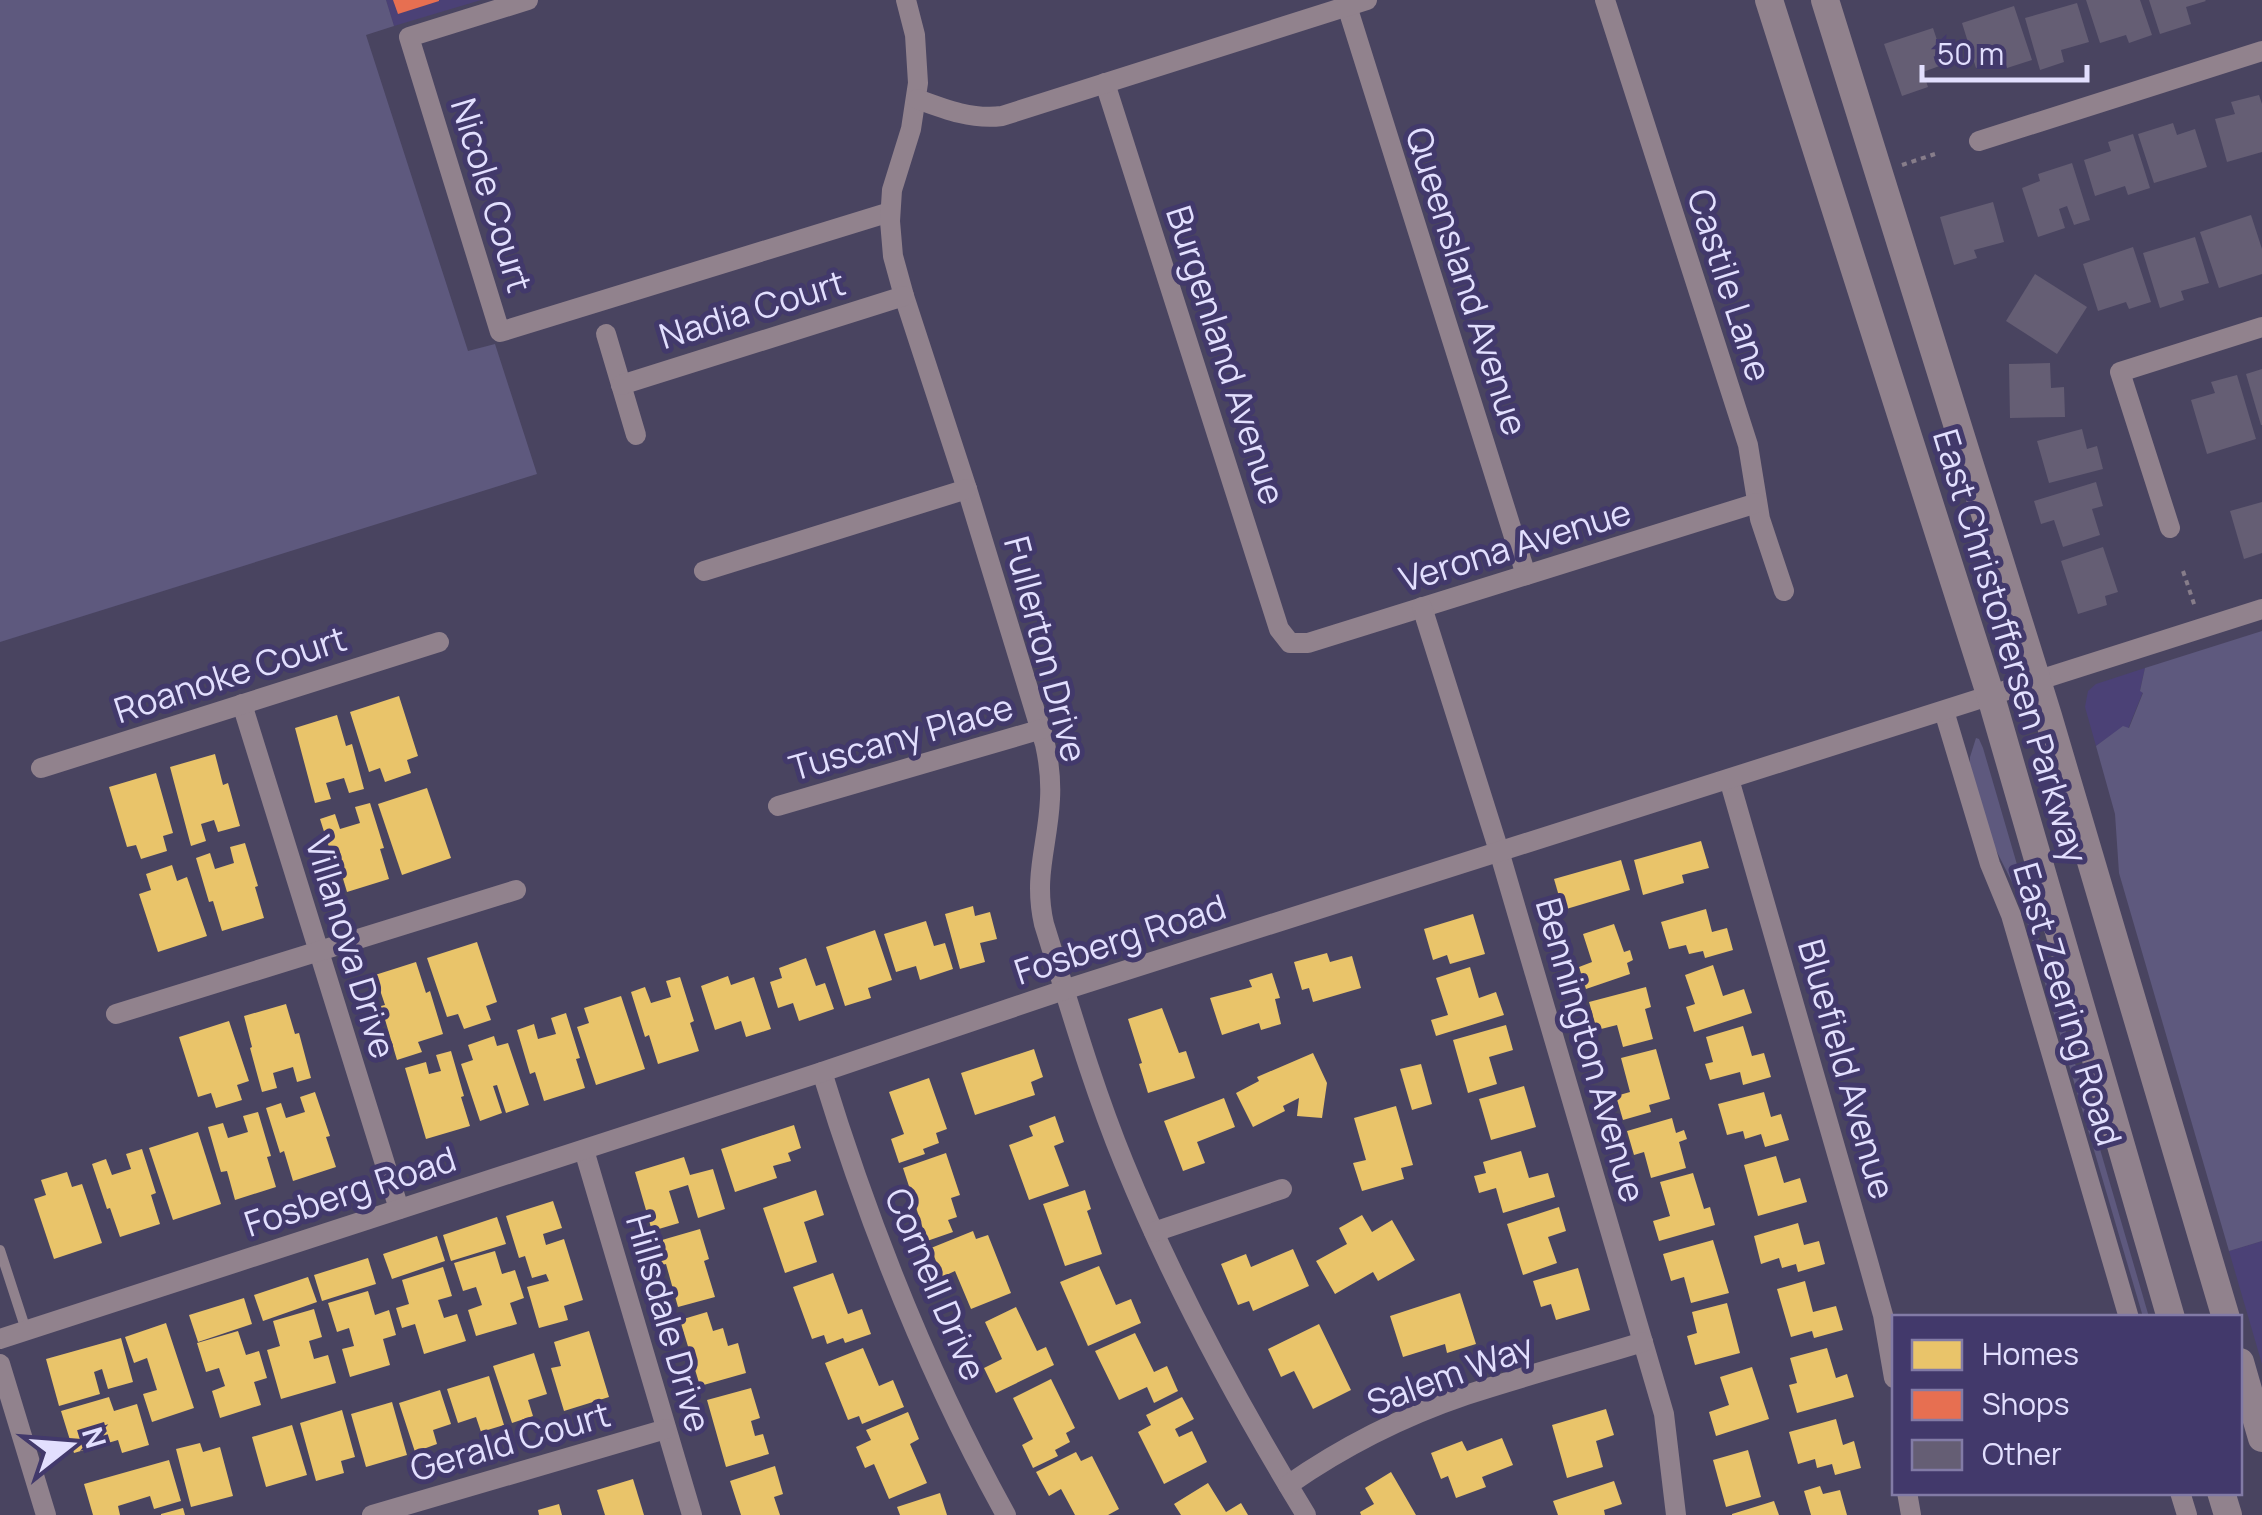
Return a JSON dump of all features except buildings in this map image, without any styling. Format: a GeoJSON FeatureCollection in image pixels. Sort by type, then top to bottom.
{"type":"FeatureCollection","features":[{"type":"Feature","properties":{"kind":"street","name":"Nicole Court"},"geometry":{"type":"LineString","coordinates":[[528,0],[409,37],[500,332],[890,212]]}},
{"type":"Feature","properties":{"kind":"street","name":"Fullerton Drive"},"geometry":{"type":"LineString","coordinates":[[906,0],[918,54],[917,99],[894,180],[892,244],[904,296],[1042,730],[1050,800],[1039,872],[1044,924],[1108,1123],[1154,1232],[1222,1371],[1306,1515]]}},
{"type":"Feature","properties":{"kind":"street","name":"Castile Lane"},"geometry":{"type":"LineString","coordinates":[[1605,0],[1748,445],[1765,536],[1784,592]]}},
{"type":"Feature","properties":{"kind":"street","name":"East Christoffersen Parkway"},"geometry":{"type":"LineString","coordinates":[[1769,0],[1991,696],[2170,1315]]}},
{"type":"Feature","properties":{"kind":"street","name":"East Christoffersen Parkway"},"geometry":{"type":"LineString","coordinates":[[1824,0],[2038,682],[2225,1315]]}},
{"type":"Feature","properties":{"kind":"street"},"geometry":{"type":"LineString","coordinates":[[917,99],[958,113],[992,117],[1012,114],[1357,3]]}},
{"type":"Feature","properties":{"kind":"street","name":"Queensland Avenue"},"geometry":{"type":"LineString","coordinates":[[1357,3],[1526,575]]}},
{"type":"Feature","properties":{"kind":"street"},"geometry":{"type":"LineString","coordinates":[[1978,141],[2262,51]]}},
{"type":"Feature","properties":{"kind":"street","name":"Burgenland Avenue"},"geometry":{"type":"LineString","coordinates":[[1105,83],[1278,629],[1290,643]]}},
{"type":"Feature","properties":{"kind":"street","name":"Nadia Court"},"geometry":{"type":"LineString","coordinates":[[621,385],[904,296]]}},
{"type":"Feature","properties":{"kind":"street"},"geometry":{"type":"LineString","coordinates":[[2170,528],[2120,372],[2262,327]]}},
{"type":"Feature","properties":{"kind":"street","name":"Nadia Court"},"geometry":{"type":"LineString","coordinates":[[606,334],[636,435]]}},
{"type":"Feature","properties":{"kind":"street"},"geometry":{"type":"LineString","coordinates":[[704,571],[967,488]]}},
{"type":"Feature","properties":{"kind":"street","name":"Verona Avenue"},"geometry":{"type":"LineString","coordinates":[[1290,643],[1308,642],[1757,503]]}},
{"type":"Feature","properties":{"kind":"street","name":"Bennington Avenue"},"geometry":{"type":"LineString","coordinates":[[1422,607],[1499,851],[1664,1414],[1676,1515]]}},
{"type":"Feature","properties":{"kind":"street","name":"Fosberg Road"},"geometry":{"type":"LineString","coordinates":[[0,1339],[1064,990],[2262,609]]}},
{"type":"Feature","properties":{"kind":"street","name":"Roanoke Court"},"geometry":{"type":"LineString","coordinates":[[42,768],[439,642]]}},
{"type":"Feature","properties":{"kind":"street","name":"Villanova Drive"},"geometry":{"type":"LineString","coordinates":[[242,704],[399,1209]]}},
{"type":"Feature","properties":{"kind":"street","name":"East Zeering Road"},"geometry":{"type":"LineString","coordinates":[[1944,711],[1993,876],[2011,915],[2128,1315]]}},
{"type":"Feature","properties":{"kind":"street","name":"Tuscany Place"},"geometry":{"type":"LineString","coordinates":[[778,806],[1042,730]]}},
{"type":"Feature","properties":{"kind":"street","name":"Bluefield Avenue"},"geometry":{"type":"LineString","coordinates":[[1729,779],[1878,1296],[1892,1368]]}},
{"type":"Feature","properties":{"kind":"street"},"geometry":{"type":"LineString","coordinates":[[116,1014],[516,890]]}},
{"type":"Feature","properties":{"kind":"street","name":"Cornell Drive"},"geometry":{"type":"LineString","coordinates":[[822,1072],[878,1239],[907,1311],[1006,1515]]}},
{"type":"Feature","properties":{"kind":"street","name":"Hillsdale Drive"},"geometry":{"type":"LineString","coordinates":[[584,1150],[692,1515]]}},
{"type":"Feature","properties":{"kind":"street"},"geometry":{"type":"LineString","coordinates":[[1154,1232],[1282,1189]]}},
{"type":"Feature","properties":{"kind":"street","name":"Salem Way"},"geometry":{"type":"LineString","coordinates":[[1288,1485],[1376,1434],[1432,1408],[1642,1342]]}},
{"type":"Feature","properties":{"kind":"street"},"geometry":{"type":"LineString","coordinates":[[0,1364],[46,1515]]}},
{"type":"Feature","properties":{"kind":"street"},"geometry":{"type":"LineString","coordinates":[[2242,1369],[2262,1438]]}},
{"type":"Feature","properties":{"kind":"street","name":"Gerald Court"},"geometry":{"type":"LineString","coordinates":[[372,1515],[666,1429]]}},
{"type":"Feature","properties":{"kind":"lane"},"geometry":{"type":"LineString","coordinates":[[0,1250],[26,1331]]}},
{"type":"Feature","properties":{"kind":"path"},"geometry":{"type":"LineString","coordinates":[[1902,165],[1935,154]]}},
{"type":"Feature","properties":{"kind":"path"},"geometry":{"type":"LineString","coordinates":[[2183,571],[2195,607]]}},
{"type":"Feature","properties":{"kind":"shaded area"},"geometry":{"type":"Polygon","coordinates":[[[0,0],[386,0],[394,26],[366,35],[468,351],[495,344],[537,474],[0,642],[0,0]]]}},
{"type":"Feature","properties":{"kind":"shaded area"},"geometry":{"type":"Polygon","coordinates":[[[386,0],[481,0],[394,26],[386,0]]]}},
{"type":"Feature","properties":{"kind":"shaded area"},"geometry":{"type":"Polygon","coordinates":[[[2262,631],[2262,1241],[2229,1251],[2119,873],[2115,814],[2096,746],[2123,726],[2129,728],[2143,693],[2140,691],[2145,668],[2262,631]]]}},
{"type":"Feature","properties":{"kind":"shaded area"},"geometry":{"type":"Polygon","coordinates":[[[2145,668],[2140,690],[2143,692],[2128,729],[2123,727],[2096,746],[2085,707],[2088,691],[2096,684],[2145,668]]]}},
{"type":"Feature","properties":{"kind":"shaded area"},"geometry":{"type":"Polygon","coordinates":[[[1976,738],[1979,739],[2148,1315],[2142,1315],[2020,898],[1990,838],[1970,757],[1976,738]]]}},
{"type":"Feature","properties":{"kind":"shaded area"},"geometry":{"type":"Polygon","coordinates":[[[2262,1241],[2262,1364],[2229,1251],[2262,1241]]]}}]}
